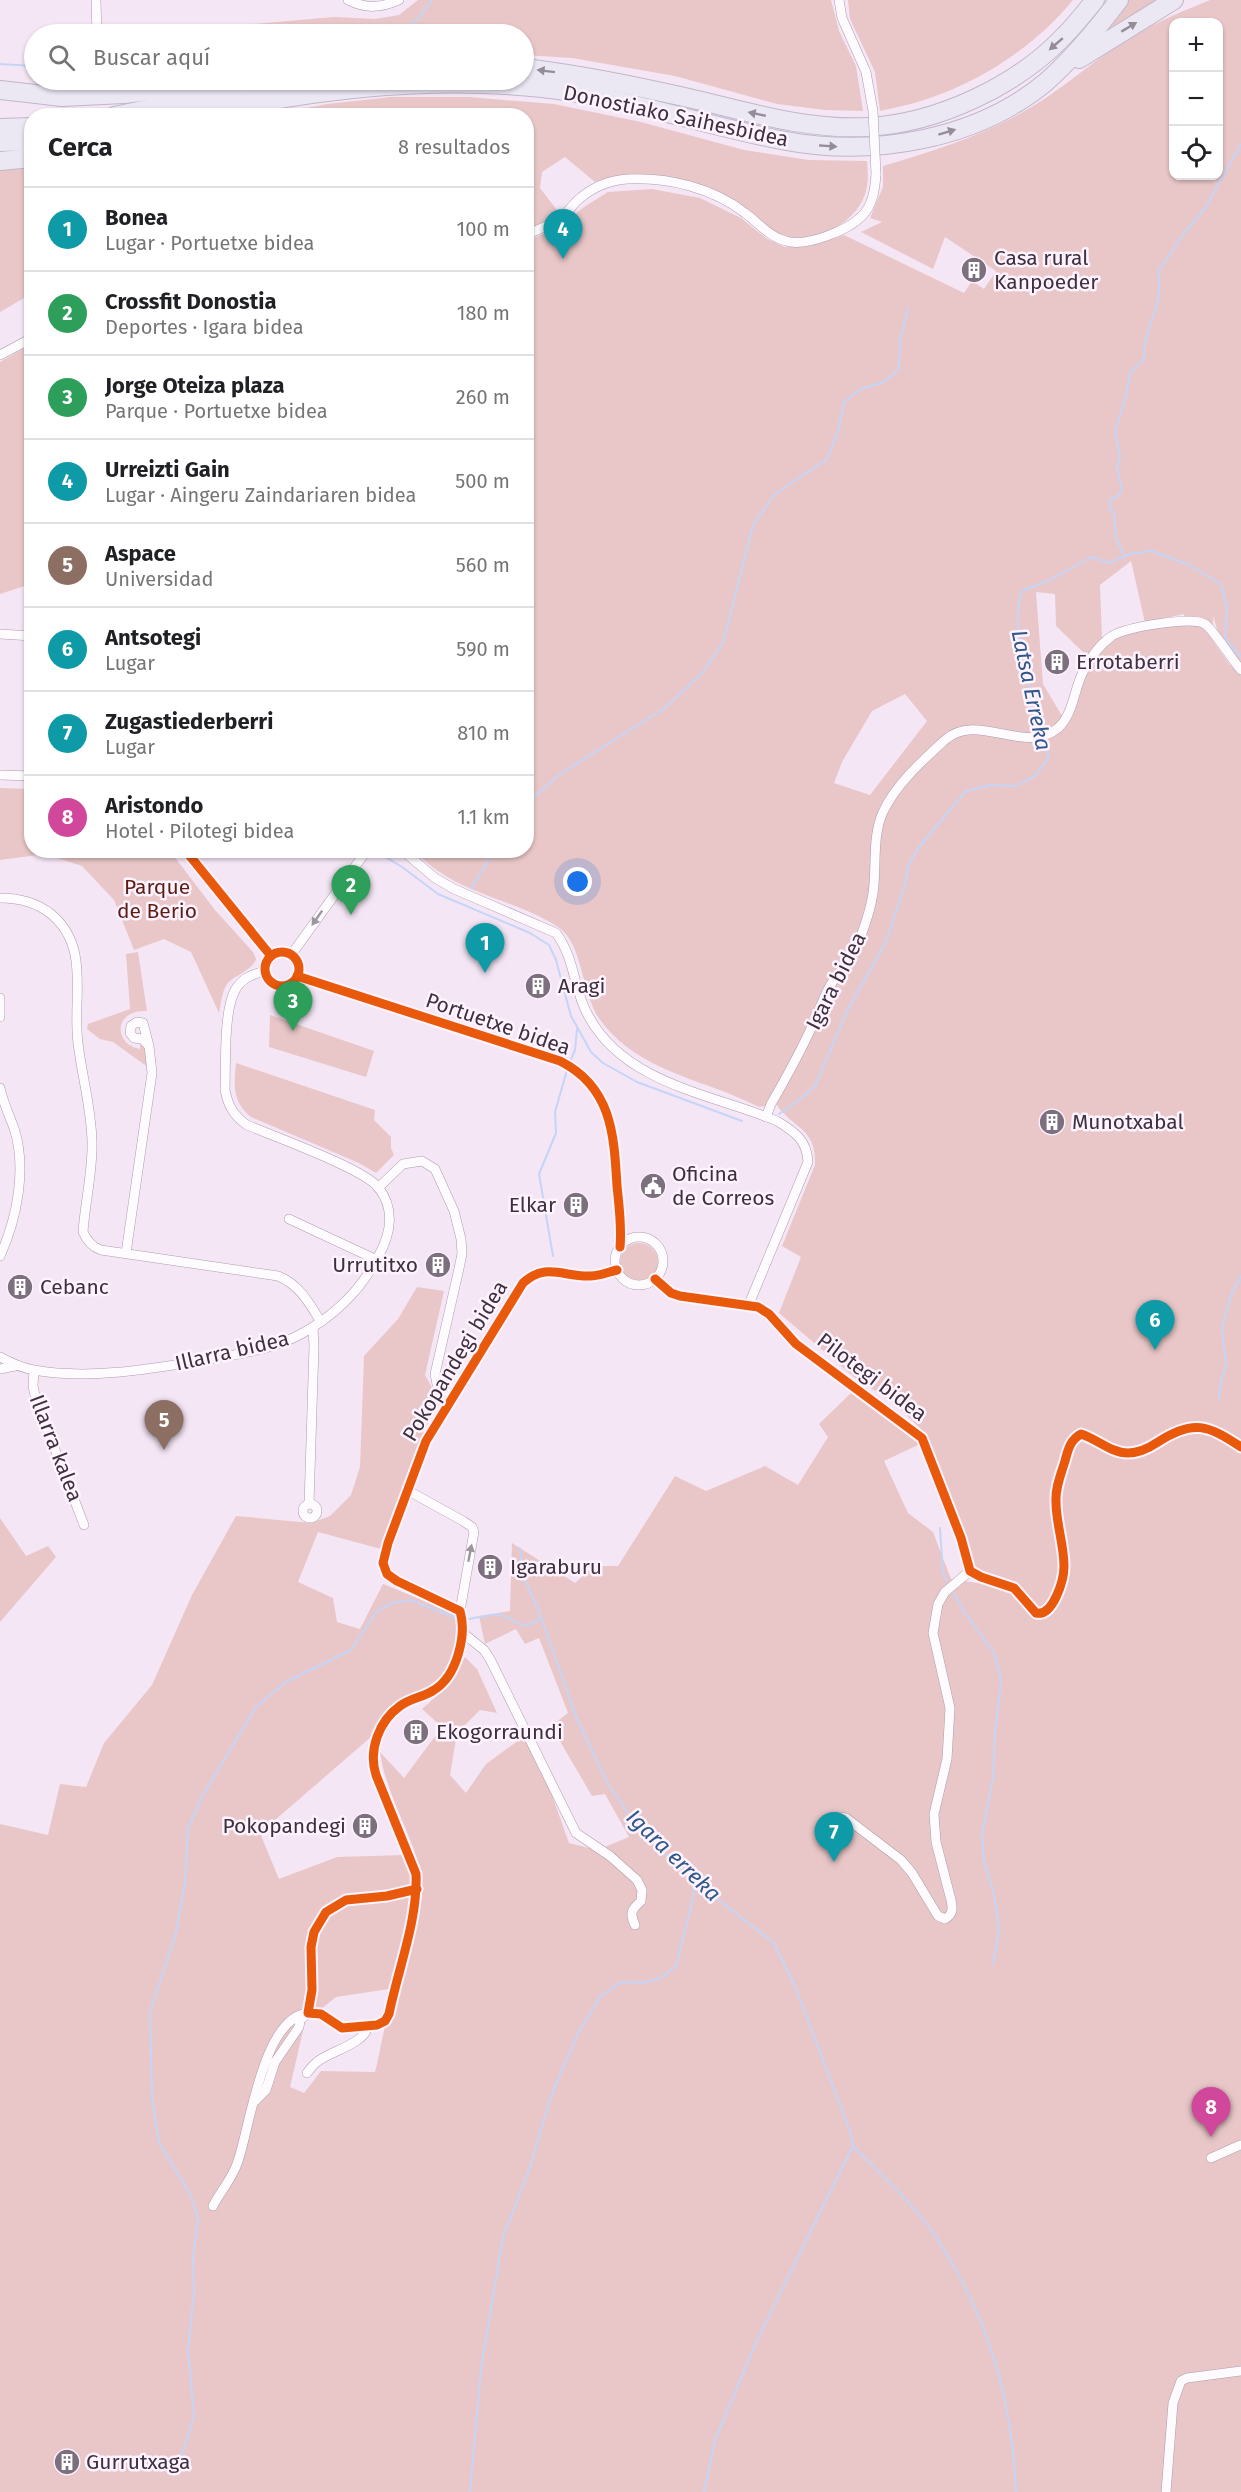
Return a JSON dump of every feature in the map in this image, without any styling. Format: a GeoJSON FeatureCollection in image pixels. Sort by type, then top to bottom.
{"type":"FeatureCollection","features":[{"type":"Feature","properties":{"kind":"highway","name":"Donostiako Saihesbidea"},"geometry":{"type":"LineString","coordinates":[[534,69],[645,88],[790,121],[868,127],[913,119],[969,102],[1011,79],[1065,35],[1095,0]]}},
{"type":"Feature","properties":{"kind":"highway","name":"Donostiako Saihesbidea"},"geometry":{"type":"LineString","coordinates":[[534,89],[576,93],[786,141],[851,147],[909,142],[946,132],[998,112],[1045,82],[1092,34],[1119,0]]}},
{"type":"Feature","properties":{"kind":"highway"},"geometry":{"type":"LineString","coordinates":[[1045,82],[1108,39],[1174,0]]}},
{"type":"Feature","properties":{"kind":"highway"},"geometry":{"type":"LineString","coordinates":[[0,90],[62,97],[157,90]]}},
{"type":"Feature","properties":{"kind":"highway"},"geometry":{"type":"LineString","coordinates":[[152,108],[239,90]]}},
{"type":"Feature","properties":{"kind":"highway","name":"Donostiako Saihesbidea"},"geometry":{"type":"LineString","coordinates":[[226,108],[332,90]]}},
{"type":"Feature","properties":{"kind":"highway"},"geometry":{"type":"LineString","coordinates":[[0,128],[24,127]]}},
{"type":"Feature","properties":{"kind":"highway"},"geometry":{"type":"LineString","coordinates":[[0,142],[24,141]]}},
{"type":"Feature","properties":{"kind":"highway"},"geometry":{"type":"LineString","coordinates":[[0,161],[24,159]]}},
{"type":"Feature","properties":{"kind":"street"},"geometry":{"type":"LineString","coordinates":[[96,0],[97,24]]}},
{"type":"Feature","properties":{"kind":"street"},"geometry":{"type":"LineString","coordinates":[[348,0],[362,6],[375,7],[399,0]]}},
{"type":"Feature","properties":{"kind":"street"},"geometry":{"type":"LineString","coordinates":[[534,232],[564,215],[578,200],[593,189],[609,182],[641,179],[673,182],[701,190],[738,208],[774,237],[787,242],[800,243],[833,234],[862,216],[871,203],[875,189],[873,111],[866,72],[842,18],[839,0]]}},
{"type":"Feature","properties":{"kind":"street"},"geometry":{"type":"LineString","coordinates":[[0,355],[24,342]]}},
{"type":"Feature","properties":{"kind":"street","name":"Igara bidea"},"geometry":{"type":"LineString","coordinates":[[766,1117],[829,988],[859,943],[873,899],[878,829],[883,812],[892,797],[947,738],[961,730],[974,729],[992,733],[1034,736],[1048,734],[1058,728],[1066,718],[1080,677],[1096,650],[1114,634],[1126,630],[1194,620],[1207,625],[1241,670]]}},
{"type":"Feature","properties":{"kind":"street"},"geometry":{"type":"LineString","coordinates":[[0,633],[24,635]]}},
{"type":"Feature","properties":{"kind":"street"},"geometry":{"type":"LineString","coordinates":[[0,775],[24,776]]}},
{"type":"Feature","properties":{"kind":"street"},"geometry":{"type":"LineString","coordinates":[[191,858],[271,956]]}},
{"type":"Feature","properties":{"kind":"street"},"geometry":{"type":"LineString","coordinates":[[291,955],[361,858]]}},
{"type":"Feature","properties":{"kind":"street"},"geometry":{"type":"LineString","coordinates":[[411,858],[435,878],[454,888],[556,933],[569,954],[588,1016],[602,1037],[639,1069],[766,1117],[794,1131],[807,1150],[808,1162],[749,1304]]}},
{"type":"Feature","properties":{"kind":"street"},"geometry":{"type":"LineString","coordinates":[[0,898],[27,901],[44,909],[64,928],[75,952],[78,978],[78,1042],[90,1102],[92,1144],[83,1232],[86,1239],[96,1248],[278,1276],[287,1280],[302,1293],[317,1324],[314,1346],[309,1504]]}},
{"type":"Feature","properties":{"kind":"street"},"geometry":{"type":"LineString","coordinates":[[281,952],[291,955],[297,962],[297,976],[290,984],[279,986],[270,981],[265,971],[267,960],[281,952]]}},
{"type":"Feature","properties":{"kind":"street"},"geometry":{"type":"LineString","coordinates":[[265,971],[244,980],[237,986],[230,1001],[225,1090],[230,1109],[248,1125],[362,1175],[378,1188],[403,1164],[422,1161],[435,1169],[460,1228],[462,1254],[435,1374],[437,1384],[452,1396]]}},
{"type":"Feature","properties":{"kind":"street","name":"Portuetxe bidea"},"geometry":{"type":"LineString","coordinates":[[297,976],[560,1061],[575,1070],[596,1091],[609,1116],[615,1156],[620,1247]]}},
{"type":"Feature","properties":{"kind":"street"},"geometry":{"type":"LineString","coordinates":[[0,998],[0,1017]]}},
{"type":"Feature","properties":{"kind":"street"},"geometry":{"type":"LineString","coordinates":[[126,1253],[152,1073],[149,1046]]}},
{"type":"Feature","properties":{"kind":"street"},"geometry":{"type":"LineString","coordinates":[[0,1088],[15,1130],[20,1175],[12,1227],[0,1256]]}},
{"type":"Feature","properties":{"kind":"street"},"geometry":{"type":"LineString","coordinates":[[0,1109],[16,1144]]}},
{"type":"Feature","properties":{"kind":"street","name":"Illarra bidea"},"geometry":{"type":"LineString","coordinates":[[0,1357],[15,1366],[34,1371],[118,1372],[166,1367],[267,1347],[295,1337],[317,1324],[348,1299],[360,1287],[377,1260],[389,1232],[390,1220],[389,1209],[378,1188]]}},
{"type":"Feature","properties":{"kind":"street"},"geometry":{"type":"LineString","coordinates":[[289,1218],[377,1260]]}},
{"type":"Feature","properties":{"kind":"street"},"geometry":{"type":"LineString","coordinates":[[620,1218],[624,1227],[638,1238]]}},
{"type":"Feature","properties":{"kind":"street"},"geometry":{"type":"LineString","coordinates":[[638,1238],[652,1241],[661,1252],[663,1266],[656,1279],[644,1285],[631,1284],[617,1270],[617,1254],[620,1247],[631,1239],[638,1238]]}},
{"type":"Feature","properties":{"kind":"street","name":"Pokopandegi bidea"},"geometry":{"type":"LineString","coordinates":[[460,1611],[397,1581],[383,1568],[388,1543],[426,1441],[514,1294],[531,1275],[550,1271],[594,1276],[617,1270]]}},
{"type":"Feature","properties":{"kind":"street","name":"Pilotegi bidea"},"geometry":{"type":"LineString","coordinates":[[656,1279],[671,1293],[680,1296],[749,1304],[769,1314],[796,1344],[922,1437],[961,1538],[970,1571]]}},
{"type":"Feature","properties":{"kind":"street","name":"Illarra bidea"},"geometry":{"type":"LineString","coordinates":[[0,1369],[15,1366]]}},
{"type":"Feature","properties":{"kind":"street","name":"Illarra kalea"},"geometry":{"type":"LineString","coordinates":[[34,1371],[33,1386],[36,1400],[84,1525]]}},
{"type":"Feature","properties":{"kind":"street"},"geometry":{"type":"LineString","coordinates":[[822,1834],[839,1817],[846,1818],[901,1860],[912,1873],[938,1916],[945,1919],[951,1916],[951,1900],[936,1842],[934,1814],[947,1759],[950,1708],[933,1633],[938,1605],[956,1581],[970,1571],[1014,1588],[1036,1613],[1047,1612],[1062,1580],[1064,1566],[1055,1501],[1058,1482],[1073,1441],[1081,1434],[1118,1452],[1126,1453],[1152,1446],[1182,1428],[1204,1427],[1216,1430],[1241,1447]]}},
{"type":"Feature","properties":{"kind":"street"},"geometry":{"type":"LineString","coordinates":[[213,2206],[236,2169],[269,2050],[274,2041],[302,2013],[321,2014],[342,2028],[377,2025],[385,2021],[389,2014],[417,1889],[416,1874],[372,1764],[375,1744],[383,1724],[394,1712],[402,1705],[433,1691],[443,1683],[452,1669],[464,1633],[460,1611],[474,1532],[472,1527],[463,1521],[407,1490]]}},
{"type":"Feature","properties":{"kind":"street"},"geometry":{"type":"LineString","coordinates":[[464,1633],[484,1650],[490,1659],[576,1833],[610,1856],[637,1880],[642,1890],[641,1901],[631,1914],[635,1925]]}},
{"type":"Feature","properties":{"kind":"street"},"geometry":{"type":"LineString","coordinates":[[308,2013],[312,1990],[311,1947],[314,1932],[326,1912],[346,1899],[387,1896],[417,1889]]}},
{"type":"Feature","properties":{"kind":"street"},"geometry":{"type":"LineString","coordinates":[[307,2073],[317,2062],[360,2038],[368,2030],[368,2026]]}},
{"type":"Feature","properties":{"kind":"street"},"geometry":{"type":"LineString","coordinates":[[1210,2158],[1240,2144]]}},
{"type":"Feature","properties":{"kind":"street"},"geometry":{"type":"LineString","coordinates":[[1166,2492],[1173,2403],[1180,2381],[1186,2378],[1241,2371]]}},
{"type":"Feature","properties":{"kind":"green space"},"geometry":{"type":"Polygon","coordinates":[[[418,0],[831,0],[839,31],[856,66],[863,111],[825,110],[777,104],[675,76],[572,58],[534,56],[534,24],[254,24],[333,17],[375,19],[399,15],[418,0]]]}},
{"type":"Feature","properties":{"kind":"green space"},"geometry":{"type":"Polygon","coordinates":[[[848,0],[1073,0],[1026,46],[989,71],[930,98],[880,111],[875,72],[850,19],[848,0]]]}},
{"type":"Feature","properties":{"kind":"green space"},"geometry":{"type":"Polygon","coordinates":[[[1128,0],[1158,0],[1101,35],[1128,0]]]}},
{"type":"Feature","properties":{"kind":"green space"},"geometry":{"type":"Polygon","coordinates":[[[1210,0],[1241,0],[1241,662],[1223,640],[1214,615],[1211,638],[1229,664],[1241,675],[1241,2492],[0,2492],[0,1824],[48,1835],[60,1784],[86,1787],[104,1743],[152,1685],[192,1595],[236,1516],[311,1523],[330,1516],[351,1495],[360,1467],[364,1356],[398,1319],[417,1287],[444,1291],[425,1375],[439,1400],[418,1445],[381,1549],[318,1532],[298,1582],[333,1598],[337,1622],[360,1629],[383,1584],[456,1614],[459,1633],[447,1669],[432,1688],[393,1707],[371,1737],[260,1833],[279,1879],[337,1857],[404,1855],[414,1881],[412,1898],[389,1989],[336,1997],[305,2022],[290,2087],[304,2093],[321,2071],[375,2072],[385,2027],[417,1926],[422,1886],[420,1869],[392,1797],[380,1752],[404,1778],[442,1727],[422,1709],[451,1683],[465,1657],[477,1669],[497,1713],[480,1710],[457,1733],[450,1775],[466,1793],[486,1764],[523,1737],[549,1787],[569,1843],[597,1850],[629,1837],[605,1794],[592,1796],[551,1726],[568,1713],[539,1638],[525,1644],[516,1629],[485,1644],[479,1616],[510,1611],[512,1543],[575,1583],[594,1566],[618,1566],[675,1476],[706,1491],[765,1466],[798,1485],[828,1437],[819,1424],[851,1393],[920,1444],[884,1461],[908,1513],[933,1532],[951,1579],[977,1583],[965,1534],[925,1433],[895,1404],[854,1377],[779,1313],[801,1257],[782,1246],[815,1165],[815,1153],[808,1136],[776,1104],[759,1107],[674,1073],[635,1052],[617,1038],[594,1010],[573,945],[558,927],[529,912],[452,880],[422,858],[534,858],[534,238],[559,227],[608,192],[652,189],[700,198],[741,218],[767,239],[785,247],[810,246],[844,235],[964,293],[972,281],[984,289],[996,271],[945,237],[933,269],[861,232],[882,222],[870,218],[883,187],[883,166],[954,143],[1004,122],[1045,98],[1138,33],[1161,21],[1210,0]],[[1131,561],[1100,585],[1102,637],[1185,624],[1184,614],[1145,623],[1131,561]],[[1036,592],[1043,684],[1067,724],[1086,677],[1084,653],[1056,626],[1055,594],[1036,592]],[[905,694],[872,711],[842,762],[834,783],[870,795],[927,721],[905,694]]]}},
{"type":"Feature","properties":{"kind":"green space"},"geometry":{"type":"Polygon","coordinates":[[[391,97],[469,97],[554,104],[641,122],[744,150],[809,160],[867,161],[867,188],[858,207],[841,224],[819,234],[796,238],[778,234],[740,204],[717,194],[668,180],[644,176],[620,176],[595,182],[565,157],[542,172],[540,188],[560,214],[534,227],[534,108],[306,108],[391,97]]]}},
{"type":"Feature","properties":{"kind":"green space"},"geometry":{"type":"Polygon","coordinates":[[[24,166],[24,298],[0,312],[0,170],[24,166]]]}},
{"type":"Feature","properties":{"kind":"green space"},"geometry":{"type":"Polygon","coordinates":[[[24,348],[24,586],[0,594],[0,362],[24,348]]]}},
{"type":"Feature","properties":{"kind":"green space","name":"Parque de Berio"},"geometry":{"type":"Polygon","coordinates":[[[0,788],[24,789],[24,857],[0,860],[0,788]]]}},
{"type":"Feature","properties":{"kind":"green space","name":"Parque de Berio"},"geometry":{"type":"Polygon","coordinates":[[[57,858],[175,858],[215,910],[253,952],[256,959],[251,966],[227,984],[219,1013],[191,952],[164,939],[134,950],[114,900],[82,866],[57,858]]]}},
{"type":"Feature","properties":{"kind":"green space"},"geometry":{"type":"Polygon","coordinates":[[[138,952],[147,1011],[136,1012],[126,1017],[122,1022],[121,1033],[123,1039],[133,1047],[140,1049],[140,1043],[144,1045],[149,1068],[113,1042],[100,1039],[87,1029],[88,1024],[130,1009],[126,954],[138,952]]]}},
{"type":"Feature","properties":{"kind":"green space"},"geometry":{"type":"Polygon","coordinates":[[[270,1015],[374,1051],[366,1077],[269,1047],[270,1015]]]}},
{"type":"Feature","properties":{"kind":"green space"},"geometry":{"type":"Polygon","coordinates":[[[236,1063],[375,1110],[374,1120],[391,1137],[391,1148],[394,1155],[376,1173],[359,1163],[251,1117],[237,1099],[236,1063]]]}},
{"type":"Feature","properties":{"kind":"green space"},"geometry":{"type":"Polygon","coordinates":[[[639,1243],[653,1248],[658,1262],[653,1276],[639,1281],[625,1276],[620,1262],[625,1248],[639,1243]]]}},
{"type":"Feature","properties":{"kind":"green space"},"geometry":{"type":"Polygon","coordinates":[[[0,1518],[26,1556],[48,1546],[56,1557],[0,1622],[0,1518]]]}},
{"type":"Feature","properties":{"kind":"waterway"},"geometry":{"type":"LineString","coordinates":[[410,24],[417,20],[432,0]]}},
{"type":"Feature","properties":{"kind":"waterway"},"geometry":{"type":"LineString","coordinates":[[0,64],[24,65]]}},
{"type":"Feature","properties":{"kind":"waterway"},"geometry":{"type":"LineString","coordinates":[[1125,556],[1116,539],[1114,513],[1110,510],[1110,499],[1118,496],[1122,489],[1117,470],[1120,456],[1115,432],[1130,373],[1144,359],[1146,337],[1158,296],[1158,272],[1182,236],[1206,207],[1241,144]]}},
{"type":"Feature","properties":{"kind":"waterway"},"geometry":{"type":"LineString","coordinates":[[534,797],[560,774],[665,708],[701,674],[723,643],[753,525],[774,495],[827,459],[838,432],[844,402],[861,389],[884,382],[899,369],[900,340],[908,309]]}},
{"type":"Feature","properties":{"kind":"waterway","name":"Latsa Erreka"},"geometry":{"type":"LineString","coordinates":[[1042,734],[1020,642],[1018,606],[1022,591],[1050,580],[1091,557],[1109,563],[1130,554],[1152,551],[1189,565],[1221,584],[1227,608],[1225,639],[1241,657]]}},
{"type":"Feature","properties":{"kind":"waterway","name":"Latsa Erreka"},"geometry":{"type":"LineString","coordinates":[[779,1114],[815,1086],[847,1011],[886,942],[905,884],[909,864],[919,847],[966,791],[991,785],[1015,786],[1035,776],[1049,757],[1044,739]]}},
{"type":"Feature","properties":{"kind":"waterway","name":"Igara erreka"},"geometry":{"type":"LineString","coordinates":[[387,858],[438,894],[530,933],[549,945],[556,960],[571,1016],[591,1052],[603,1063],[637,1082],[742,1121]]}},
{"type":"Feature","properties":{"kind":"waterway"},"geometry":{"type":"LineString","coordinates":[[471,888],[490,858]]}},
{"type":"Feature","properties":{"kind":"waterway","name":"Igara erreka"},"geometry":{"type":"LineString","coordinates":[[569,1064],[575,1050],[577,1029]]}},
{"type":"Feature","properties":{"kind":"waterway","name":"Igara erreka"},"geometry":{"type":"LineString","coordinates":[[553,1256],[539,1174],[556,1133],[555,1112],[567,1070]]}},
{"type":"Feature","properties":{"kind":"waterway"},"geometry":{"type":"LineString","coordinates":[[1219,1399],[1221,1380],[1226,1366],[1222,1328],[1231,1295],[1241,1276]]}},
{"type":"Feature","properties":{"kind":"waterway"},"geometry":{"type":"LineString","coordinates":[[940,1528],[943,1574],[947,1581]]}},
{"type":"Feature","properties":{"kind":"waterway","name":"Igara erreka"},"geometry":{"type":"LineString","coordinates":[[520,1548],[523,1575],[539,1612],[577,1719],[608,1784],[637,1826],[694,1881],[774,1943],[796,1989],[850,2131],[853,2146]]}},
{"type":"Feature","properties":{"kind":"waterway"},"geometry":{"type":"LineString","coordinates":[[954,1593],[964,1612],[994,1653],[1001,1680],[993,1778],[982,1834],[984,1861],[994,1894],[999,1929],[993,1964]]}},
{"type":"Feature","properties":{"kind":"waterway"},"geometry":{"type":"LineString","coordinates":[[176,2474],[194,2416],[188,2349],[194,2292],[193,2257],[198,2217],[190,2194],[159,2143],[152,2097],[150,2012],[176,1933],[185,1883],[188,1828],[204,1793],[256,1707],[286,1682],[351,1650],[377,1611],[392,1603],[411,1600],[458,1619]]}},
{"type":"Feature","properties":{"kind":"waterway"},"geometry":{"type":"LineString","coordinates":[[469,1619],[498,1615],[519,1624],[528,1625],[541,1617]]}},
{"type":"Feature","properties":{"kind":"waterway"},"geometry":{"type":"LineString","coordinates":[[470,2492],[481,2369],[503,2237],[529,2170],[551,2096],[578,2033],[600,1997],[621,1982],[642,1983],[661,1978],[676,1966],[693,1898],[694,1881]]}},
{"type":"Feature","properties":{"kind":"waterway"},"geometry":{"type":"LineString","coordinates":[[853,2146],[907,2201],[927,2225],[970,2297],[994,2359],[1003,2391],[1014,2458],[1016,2492]]}},
{"type":"Feature","properties":{"kind":"waterway"},"geometry":{"type":"LineString","coordinates":[[704,2492],[715,2440],[757,2340],[853,2146]]}},
{"type":"Feature","properties":{"kind":"cycle path"},"geometry":{"type":"LineString","coordinates":[[191,858],[271,956]]}},
{"type":"Feature","properties":{"kind":"cycle path"},"geometry":{"type":"LineString","coordinates":[[282,952],[294,957],[299,969],[294,981],[282,986],[270,981],[265,969],[270,957],[282,952]]}},
{"type":"Feature","properties":{"kind":"cycle path"},"geometry":{"type":"LineString","coordinates":[[297,976],[560,1061],[577,1072],[590,1084],[607,1114],[614,1149],[621,1232],[620,1247]]}},
{"type":"Feature","properties":{"kind":"cycle path"},"geometry":{"type":"LineString","coordinates":[[417,1889],[387,1896],[346,1900],[326,1912],[314,1932],[311,1947],[312,1990],[308,2013],[321,2014],[342,2028],[377,2025],[385,2021],[389,2014],[411,1927],[416,1891],[416,1874],[376,1775],[373,1756],[377,1737],[386,1720],[400,1706],[442,1684],[454,1665],[461,1643],[460,1611],[397,1581],[387,1574],[383,1563],[388,1543],[426,1441],[523,1283],[539,1273],[555,1272],[590,1276],[617,1270]]}},
{"type":"Feature","properties":{"kind":"cycle path"},"geometry":{"type":"LineString","coordinates":[[655,1279],[671,1293],[680,1296],[758,1307],[769,1314],[796,1344],[922,1438],[961,1538],[970,1571],[1014,1588],[1036,1613],[1042,1613],[1052,1604],[1062,1580],[1064,1558],[1056,1510],[1056,1492],[1068,1449],[1077,1436],[1081,1434],[1116,1451],[1132,1453],[1147,1448],[1181,1430],[1200,1428],[1219,1434],[1241,1447]]}},
{"type":"Feature","properties":{"kind":"place","name":"Urreizti Gain"},"geometry":{"type":"Point","coordinates":[563,259]}},
{"type":"Feature","properties":{"kind":"place","name":"Casa rural Kanpoeder"},"geometry":{"type":"Point","coordinates":[974,270]}},
{"type":"Feature","properties":{"kind":"place","name":"Errotaberri"},"geometry":{"type":"Point","coordinates":[1057,662]}},
{"type":"Feature","properties":{"kind":"place","name":"Crossfit Donostia"},"geometry":{"type":"Point","coordinates":[351,915]}},
{"type":"Feature","properties":{"kind":"place","name":"Bonea"},"geometry":{"type":"Point","coordinates":[485,973]}},
{"type":"Feature","properties":{"kind":"place","name":"Aragi"},"geometry":{"type":"Point","coordinates":[538,986]}},
{"type":"Feature","properties":{"kind":"place","name":"Jorge Oteiza plaza"},"geometry":{"type":"Point","coordinates":[293,1031]}},
{"type":"Feature","properties":{"kind":"place","name":"Munotxabal"},"geometry":{"type":"Point","coordinates":[1052,1122]}},
{"type":"Feature","properties":{"kind":"place","name":"Oficina de Correos"},"geometry":{"type":"Point","coordinates":[653,1186]}},
{"type":"Feature","properties":{"kind":"place","name":"Elkar"},"geometry":{"type":"Point","coordinates":[576,1205]}},
{"type":"Feature","properties":{"kind":"place","name":"Urrutitxo"},"geometry":{"type":"Point","coordinates":[438,1265]}},
{"type":"Feature","properties":{"kind":"place","name":"Cebanc"},"geometry":{"type":"Point","coordinates":[20,1287]}},
{"type":"Feature","properties":{"kind":"place","name":"Antsotegi"},"geometry":{"type":"Point","coordinates":[1155,1350]}},
{"type":"Feature","properties":{"kind":"place","name":"Aspace"},"geometry":{"type":"Point","coordinates":[164,1450]}},
{"type":"Feature","properties":{"kind":"place","name":"Igaraburu"},"geometry":{"type":"Point","coordinates":[490,1567]}},
{"type":"Feature","properties":{"kind":"place","name":"Ekogorraundi"},"geometry":{"type":"Point","coordinates":[416,1732]}},
{"type":"Feature","properties":{"kind":"place","name":"Pokopandegi"},"geometry":{"type":"Point","coordinates":[365,1826]}},
{"type":"Feature","properties":{"kind":"place","name":"Zugastiederberri"},"geometry":{"type":"Point","coordinates":[834,1862]}},
{"type":"Feature","properties":{"kind":"place","name":"Aristondo"},"geometry":{"type":"Point","coordinates":[1211,2137]}},
{"type":"Feature","properties":{"kind":"place","name":"Gurrutxaga"},"geometry":{"type":"Point","coordinates":[67,2462]}}]}
